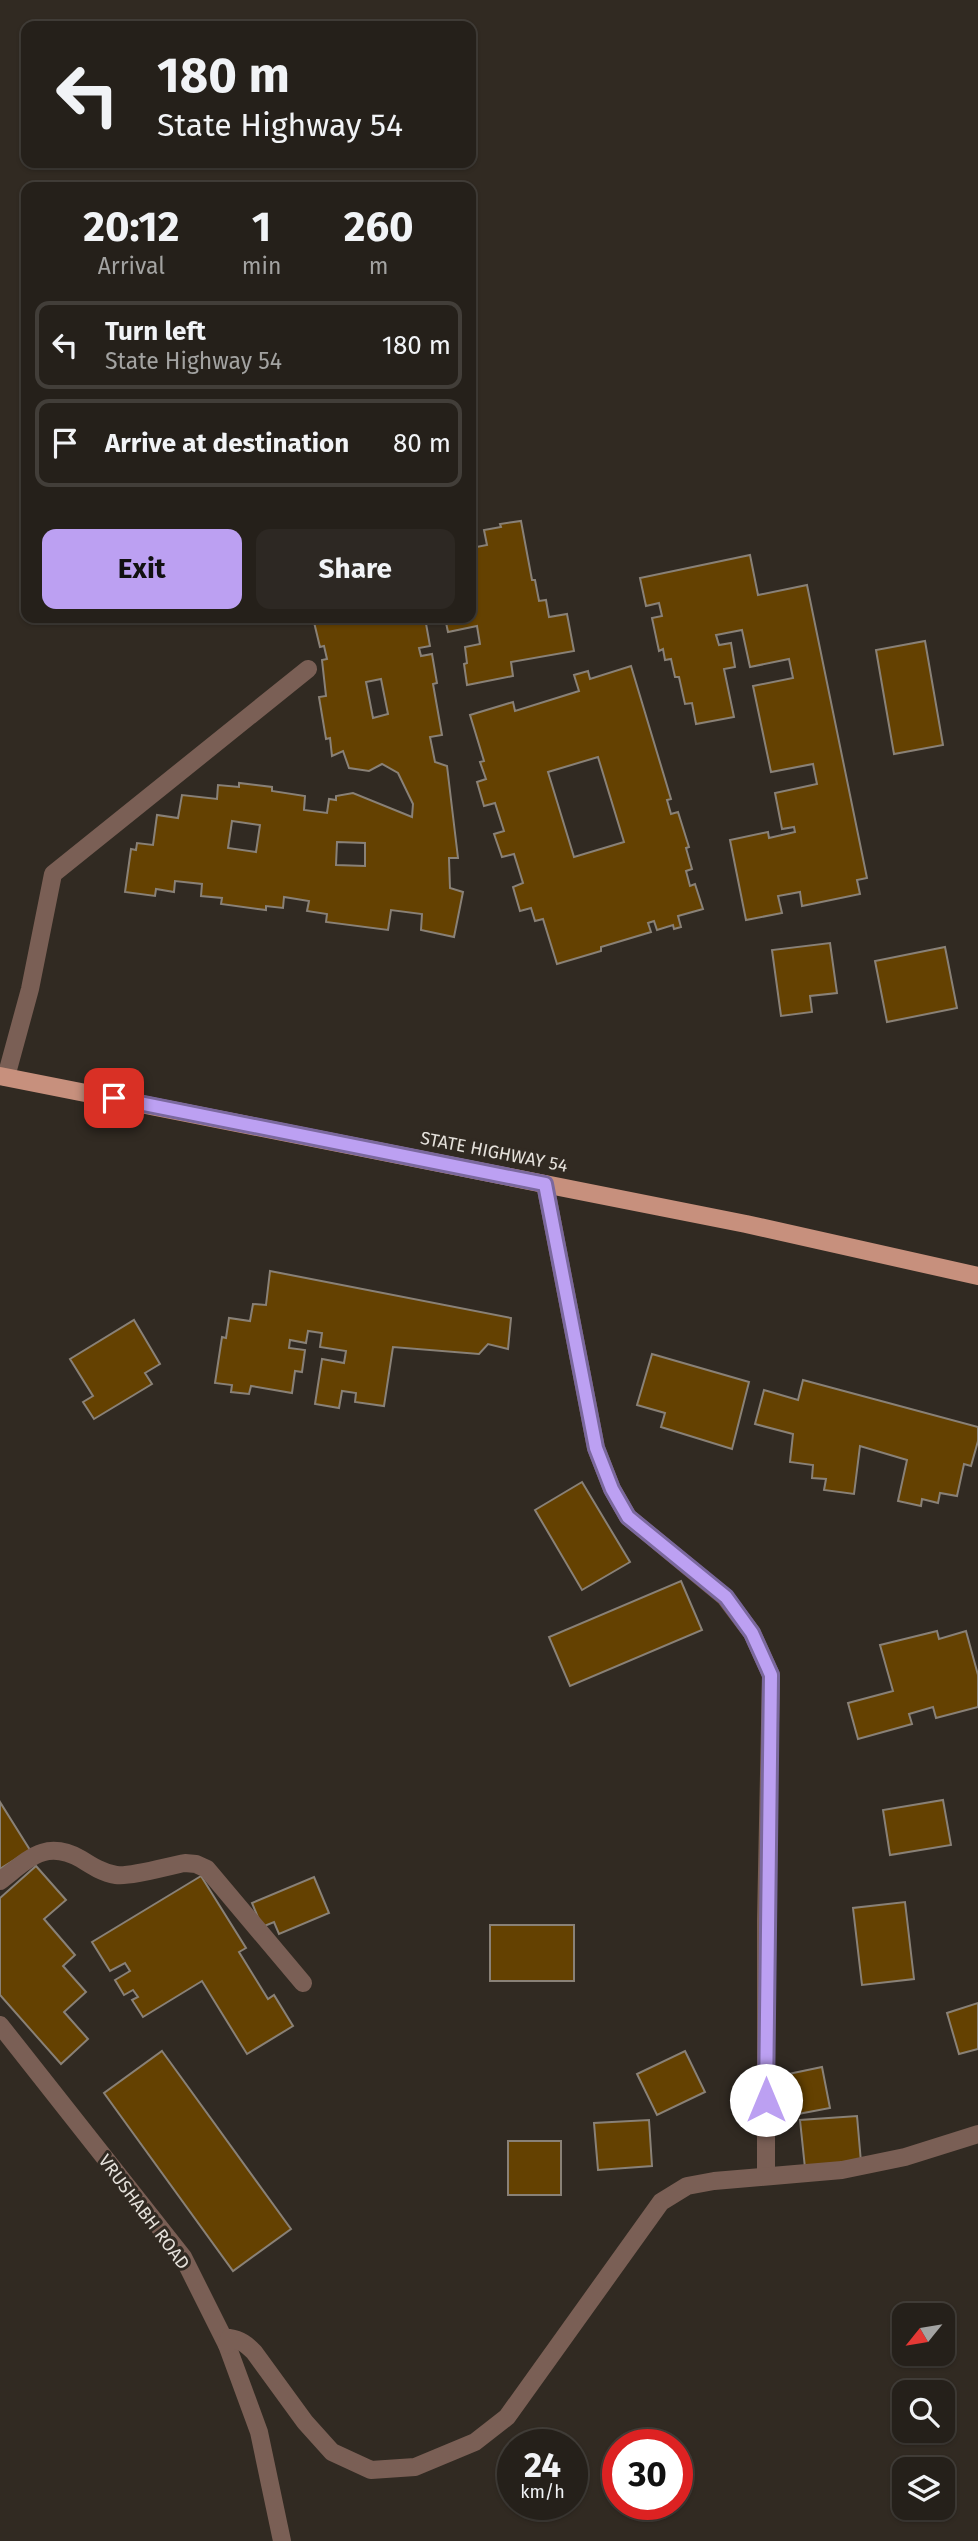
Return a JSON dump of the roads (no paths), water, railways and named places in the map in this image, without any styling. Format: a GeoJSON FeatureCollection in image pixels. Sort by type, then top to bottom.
{"type":"FeatureCollection","features":[{"type":"Feature","properties":{"kind":"main road","name":"STATE HIGHWAY 54"},"geometry":{"type":"LineString","coordinates":[[3,1076],[746,1224],[978,1276]]}},
{"type":"Feature","properties":{"kind":"street"},"geometry":{"type":"LineString","coordinates":[[3,1076],[30,989],[53,874],[307,669]]}},
{"type":"Feature","properties":{"kind":"street"},"geometry":{"type":"LineString","coordinates":[[545,1184],[596,1448],[612,1489],[628,1517],[726,1597],[752,1633],[771,1675],[766,1921],[766,2176]]}},
{"type":"Feature","properties":{"kind":"street"},"geometry":{"type":"LineString","coordinates":[[0,1881],[31,1857],[44,1851],[60,1850],[103,1872],[119,1875],[186,1863],[196,1864],[207,1868],[303,1983]]}},
{"type":"Feature","properties":{"kind":"street","name":"VRUSHABH ROAD"},"geometry":{"type":"LineString","coordinates":[[0,2025],[183,2257],[227,2345],[259,2432],[282,2541]]}},
{"type":"Feature","properties":{"kind":"street"},"geometry":{"type":"LineString","coordinates":[[227,2345],[229,2338],[246,2343],[305,2423],[332,2452],[371,2470],[415,2467],[475,2442],[507,2417],[661,2202],[687,2186],[714,2180],[842,2170],[905,2157],[978,2134]]}}]}
